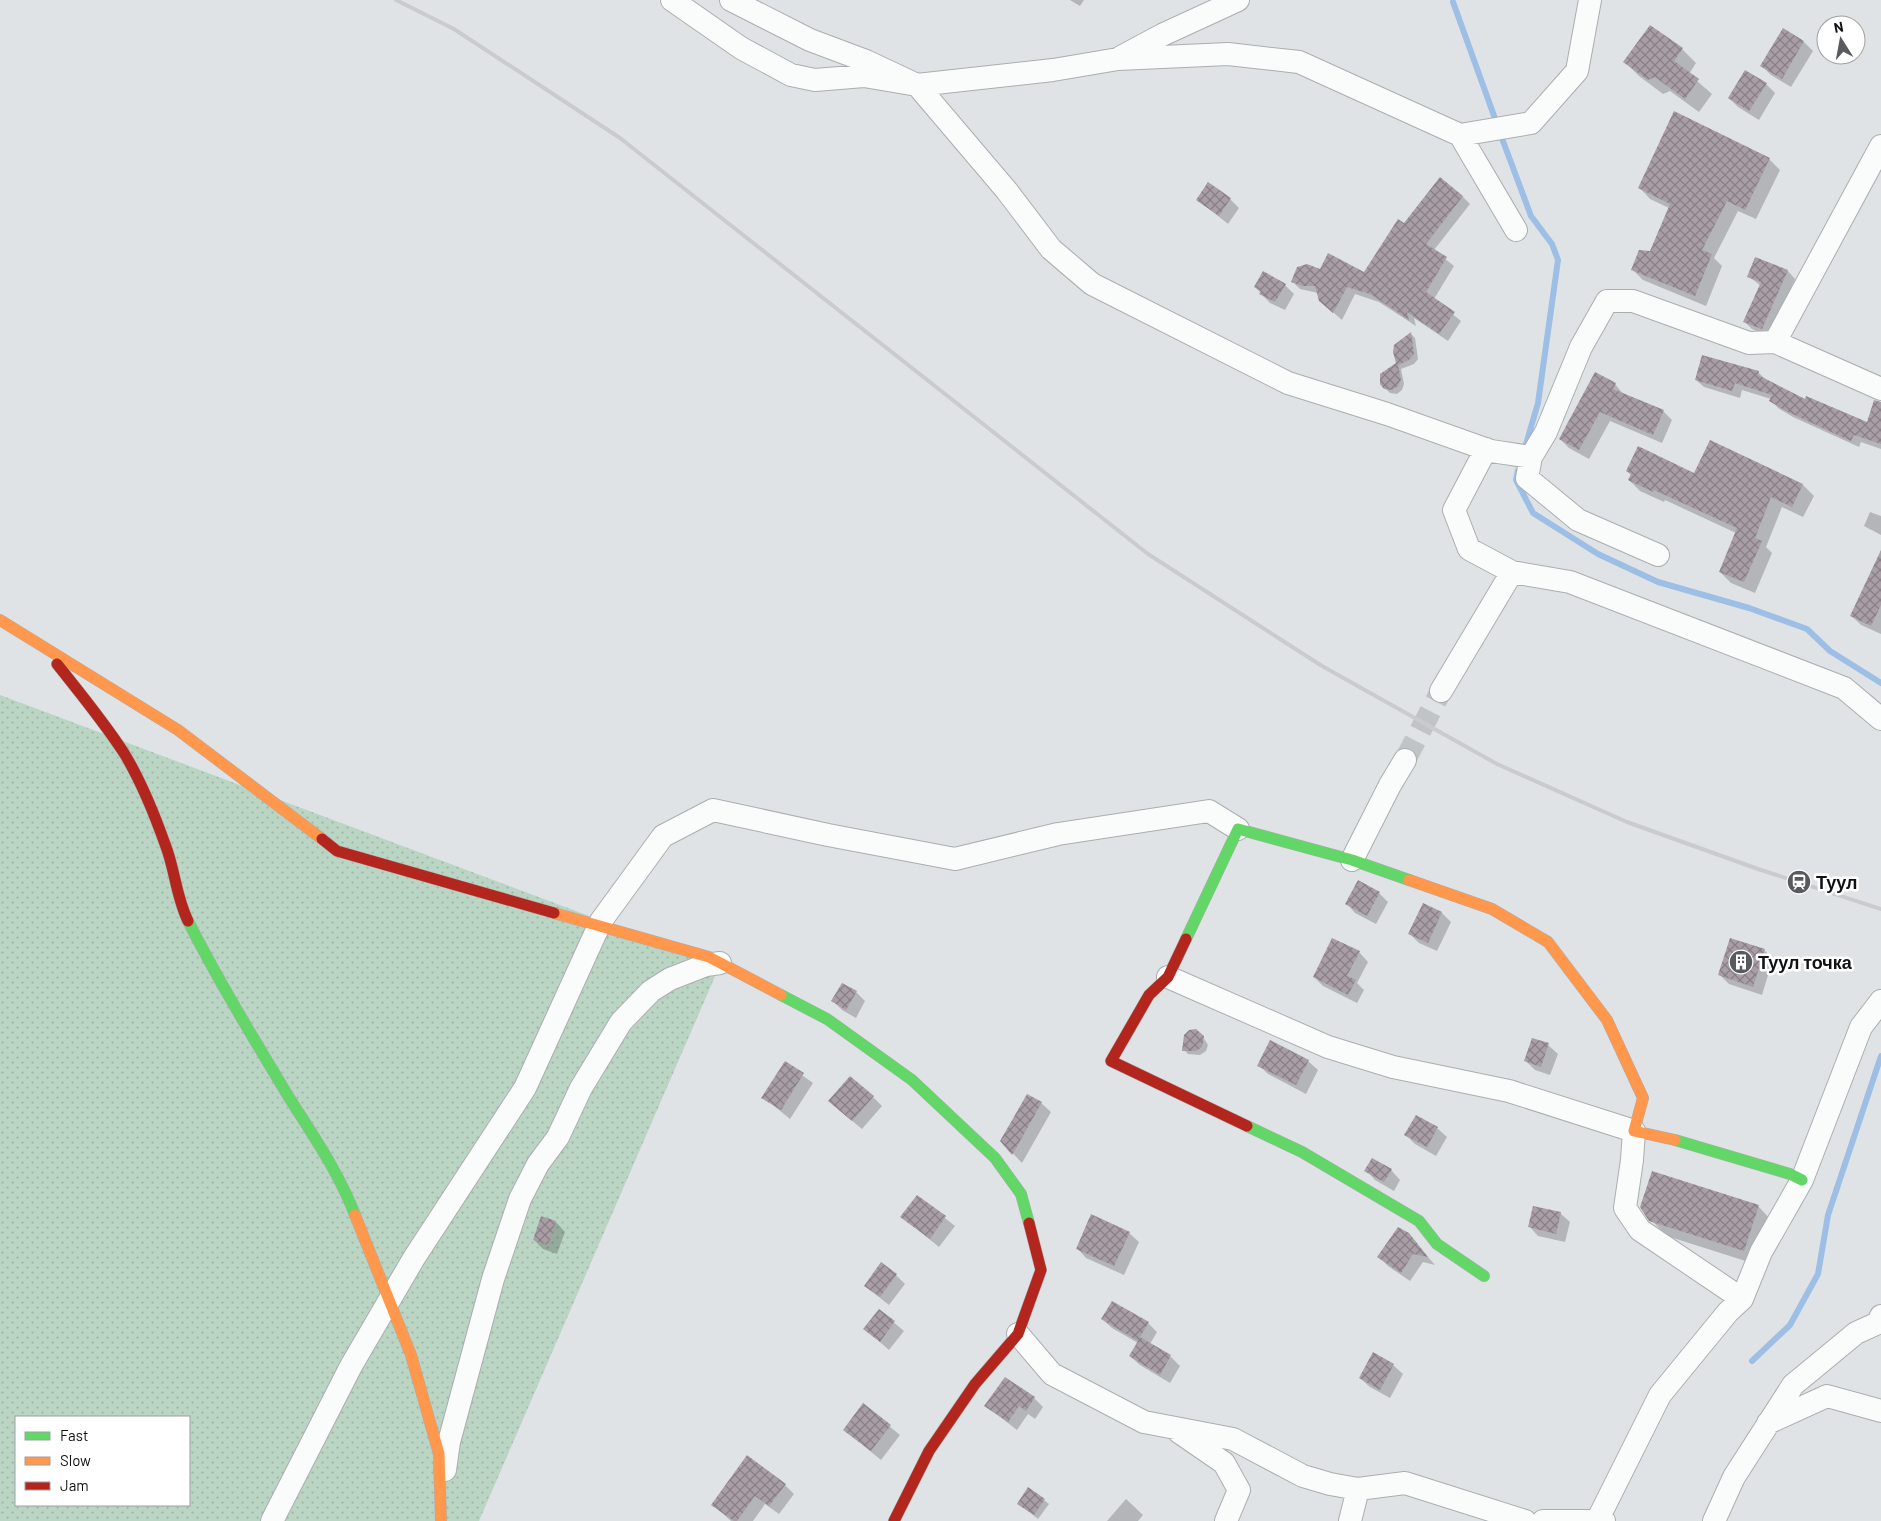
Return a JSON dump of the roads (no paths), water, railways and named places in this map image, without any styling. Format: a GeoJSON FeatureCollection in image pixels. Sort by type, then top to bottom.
{"type":"FeatureCollection","features":[{"type":"Feature","properties":{"kind":"street"},"geometry":{"type":"LineString","coordinates":[[1118,58],[1162,35],[1238,0]]}},
{"type":"Feature","properties":{"kind":"street"},"geometry":{"type":"LineString","coordinates":[[676,3],[741,48],[791,75],[815,80],[864,76],[917,85],[1053,70],[1118,58],[1228,54],[1299,62],[1460,135],[1531,123],[1577,71],[1590,0]]}},
{"type":"Feature","properties":{"kind":"street"},"geometry":{"type":"LineString","coordinates":[[676,3],[735,3],[810,40],[866,61],[917,85],[1007,191],[1051,249],[1092,284],[1288,384],[1387,414],[1486,449],[1524,456]]}},
{"type":"Feature","properties":{"kind":"street"},"geometry":{"type":"LineString","coordinates":[[1460,135],[1516,230]]}},
{"type":"Feature","properties":{"kind":"street"},"geometry":{"type":"LineString","coordinates":[[1775,342],[1881,146]]}},
{"type":"Feature","properties":{"kind":"street"},"geometry":{"type":"LineString","coordinates":[[1524,456],[1546,432],[1581,347],[1608,301],[1633,301],[1749,344],[1775,342],[1881,389]]}},
{"type":"Feature","properties":{"kind":"street"},"geometry":{"type":"LineString","coordinates":[[1486,449],[1454,510],[1469,549],[1512,572],[1570,582],[1844,688],[1881,720]]}},
{"type":"Feature","properties":{"kind":"street"},"geometry":{"type":"LineString","coordinates":[[1524,456],[1527,478],[1578,520],[1658,555]]}},
{"type":"Feature","properties":{"kind":"street"},"geometry":{"type":"LineString","coordinates":[[1441,691],[1512,572]]}},
{"type":"Feature","properties":{"kind":"street"},"geometry":{"type":"LineString","coordinates":[[0,620],[178,730],[337,851],[709,957],[827,1019],[912,1080],[995,1158],[1021,1194],[1041,1270],[1018,1334],[975,1384],[929,1451],[894,1521]]}},
{"type":"Feature","properties":{"kind":"street"},"geometry":{"type":"LineString","coordinates":[[37,643],[92,708],[124,754],[147,799],[166,846],[184,911],[241,1016],[321,1146],[346,1192],[410,1355],[439,1454],[442,1488],[441,1521]]}},
{"type":"Feature","properties":{"kind":"street"},"geometry":{"type":"LineString","coordinates":[[1352,860],[1405,760]]}},
{"type":"Feature","properties":{"kind":"street"},"geometry":{"type":"LineString","coordinates":[[272,1521],[351,1366],[414,1258],[525,1088],[598,926],[663,836],[713,810],[828,835],[955,859],[1058,834],[1209,812],[1238,829],[1352,860],[1492,909],[1548,942],[1607,1020],[1643,1098],[1634,1131],[1625,1208],[1640,1230],[1742,1299]]}},
{"type":"Feature","properties":{"kind":"street"},"geometry":{"type":"LineString","coordinates":[[1238,829],[1168,977],[1149,995],[1111,1061],[1302,1152],[1419,1221],[1437,1244],[1484,1276]]}},
{"type":"Feature","properties":{"kind":"street"},"geometry":{"type":"LineString","coordinates":[[442,1488],[449,1442],[493,1279],[520,1199],[538,1164],[558,1137],[582,1088],[621,1022],[651,991],[670,979],[720,963]]}},
{"type":"Feature","properties":{"kind":"street"},"geometry":{"type":"LineString","coordinates":[[1168,977],[1328,1047],[1393,1067],[1509,1091],[1634,1131],[1695,1144],[1790,1174],[1802,1180]]}},
{"type":"Feature","properties":{"kind":"street"},"geometry":{"type":"LineString","coordinates":[[1543,1521],[1599,1521],[1660,1395],[1728,1312],[1742,1299],[1761,1252],[1802,1180],[1861,1027],[1881,1001]]}},
{"type":"Feature","properties":{"kind":"street"},"geometry":{"type":"LineString","coordinates":[[1714,1521],[1734,1477],[1792,1384],[1856,1333],[1880,1321]]}},
{"type":"Feature","properties":{"kind":"street"},"geometry":{"type":"LineString","coordinates":[[1018,1334],[1052,1374],[1144,1422],[1233,1439],[1303,1476],[1330,1484],[1358,1489],[1405,1484],[1525,1521]]}},
{"type":"Feature","properties":{"kind":"street"},"geometry":{"type":"LineString","coordinates":[[1768,1423],[1827,1396],[1881,1411]]}},
{"type":"Feature","properties":{"kind":"street"},"geometry":{"type":"LineString","coordinates":[[1174,1428],[1224,1463],[1239,1490],[1226,1521]]}},
{"type":"Feature","properties":{"kind":"street"},"geometry":{"type":"LineString","coordinates":[[1350,1521],[1358,1489]]}},
{"type":"Feature","properties":{"kind":"waterway"},"geometry":{"type":"LineString","coordinates":[[1453,2],[1497,124]]}},
{"type":"Feature","properties":{"kind":"waterway"},"geometry":{"type":"LineString","coordinates":[[1500,133],[1531,216],[1552,244],[1558,260],[1538,403],[1524,451]]}},
{"type":"Feature","properties":{"kind":"waterway"},"geometry":{"type":"LineString","coordinates":[[1518,470],[1516,480],[1533,513],[1598,554],[1658,582],[1749,608],[1807,629],[1830,651],[1881,683]]}},
{"type":"Feature","properties":{"kind":"waterway"},"geometry":{"type":"LineString","coordinates":[[1752,1361],[1790,1325],[1818,1274],[1828,1215],[1881,1056]]}},
{"type":"Feature","properties":{"kind":"tunnel"},"geometry":{"type":"LineString","coordinates":[[1405,760],[1441,691]]}},
{"type":"Feature","properties":{"kind":"railway"},"geometry":{"type":"LineString","coordinates":[[396,0],[454,29],[620,138],[1148,554],[1322,666],[1497,764],[1627,822],[1758,869],[1881,909]]}},
{"type":"Feature","properties":{"kind":"place","name":"Туул"},"geometry":{"type":"Point","coordinates":[1799,882]}},
{"type":"Feature","properties":{"kind":"place","name":"Туул точка"},"geometry":{"type":"Point","coordinates":[1741,962]}}]}
